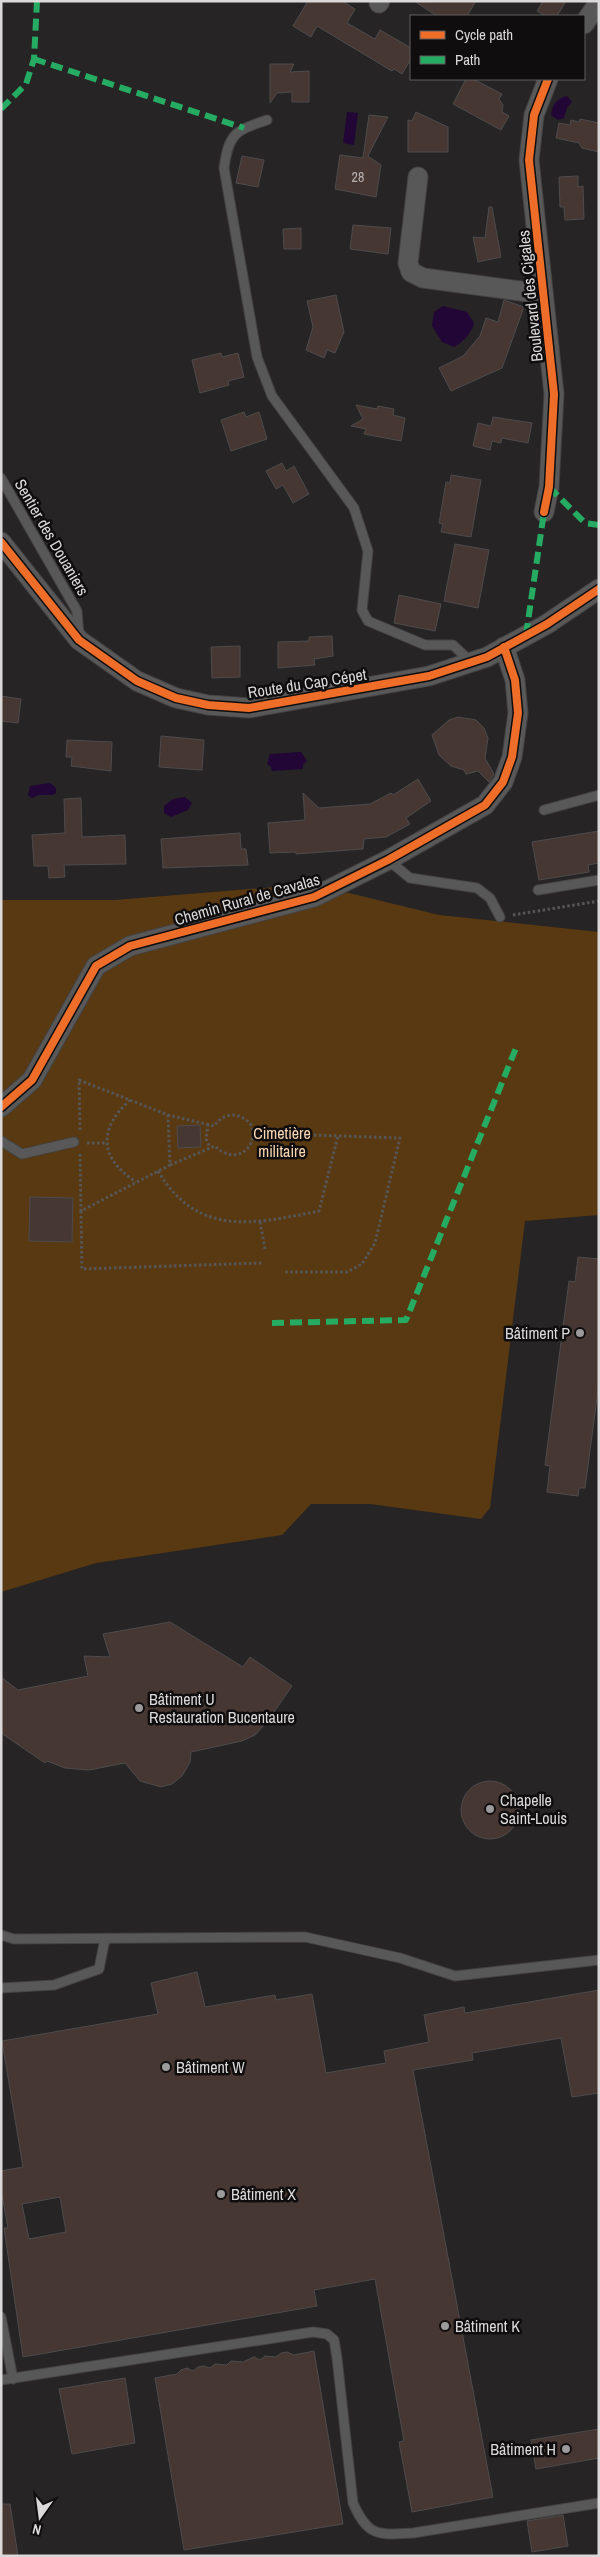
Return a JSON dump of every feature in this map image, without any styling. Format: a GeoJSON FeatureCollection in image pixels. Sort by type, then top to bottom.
{"type":"FeatureCollection","features":[{"type":"Feature","properties":{"kind":"street"},"geometry":{"type":"LineString","coordinates":[[585,23],[599,2]]}},
{"type":"Feature","properties":{"kind":"street","name":"Boulevard des Cigales"},"geometry":{"type":"LineString","coordinates":[[544,512],[549,487],[554,394],[529,160],[534,115],[548,80]]}},
{"type":"Feature","properties":{"kind":"street"},"geometry":{"type":"LineString","coordinates":[[418,178],[408,263],[412,272],[422,278],[543,294]]}},
{"type":"Feature","properties":{"kind":"street","name":"Route du Cap Cépet"},"geometry":{"type":"LineString","coordinates":[[1,542],[79,640],[137,681],[176,698],[208,705],[249,708],[429,676],[473,663],[547,624],[599,589]]}},
{"type":"Feature","properties":{"kind":"street","name":"Chemin Rural de Cavalas"},"geometry":{"type":"LineString","coordinates":[[1,1107],[32,1080],[96,966],[130,946],[314,897],[388,860],[485,805],[503,782],[512,757],[518,713],[515,680],[504,647]]}},
{"type":"Feature","properties":{"kind":"lane"},"geometry":{"type":"LineString","coordinates":[[267,120],[244,128],[228,144],[224,168],[257,356],[272,396],[354,508],[368,551],[362,610],[368,621],[424,645],[453,645],[473,663]]}},
{"type":"Feature","properties":{"kind":"lane","name":"Sentier des Douaniers"},"geometry":{"type":"LineString","coordinates":[[1,478],[77,611],[79,640]]}},
{"type":"Feature","properties":{"kind":"lane"},"geometry":{"type":"LineString","coordinates":[[544,810],[599,794]]}},
{"type":"Feature","properties":{"kind":"lane"},"geometry":{"type":"LineString","coordinates":[[388,860],[410,878],[477,888],[490,898],[500,917]]}},
{"type":"Feature","properties":{"kind":"lane"},"geometry":{"type":"LineString","coordinates":[[538,890],[599,880]]}},
{"type":"Feature","properties":{"kind":"lane"},"geometry":{"type":"LineString","coordinates":[[1,1141],[22,1154],[77,1142]]}},
{"type":"Feature","properties":{"kind":"lane"},"geometry":{"type":"LineString","coordinates":[[1,1935],[14,1939],[306,1937],[400,1958],[455,1976],[599,1960]]}},
{"type":"Feature","properties":{"kind":"lane"},"geometry":{"type":"LineString","coordinates":[[1,1988],[54,1985],[99,1969],[105,1939]]}},
{"type":"Feature","properties":{"kind":"lane"},"geometry":{"type":"LineString","coordinates":[[1,2317],[13,2379]]}},
{"type":"Feature","properties":{"kind":"lane"},"geometry":{"type":"LineString","coordinates":[[1,2380],[313,2332],[327,2334],[334,2340],[337,2358],[352,2502],[368,2530],[388,2534],[413,2533],[599,2503]]}},
{"type":"Feature","properties":{"kind":"path"},"geometry":{"type":"LineString","coordinates":[[500,917],[599,901]]}},
{"type":"Feature","properties":{"kind":"path"},"geometry":{"type":"LineString","coordinates":[[81,1211],[170,1165],[215,1146],[226,1155],[240,1155],[250,1146],[254,1133],[252,1126],[240,1116],[225,1116],[214,1126],[168,1115],[79,1080],[77,1142],[82,1268],[262,1263]]}},
{"type":"Feature","properties":{"kind":"path"},"geometry":{"type":"LineString","coordinates":[[130,1100],[118,1111],[109,1124],[106,1143],[110,1160],[122,1173],[136,1182]]}},
{"type":"Feature","properties":{"kind":"path"},"geometry":{"type":"LineString","coordinates":[[168,1115],[170,1165]]}},
{"type":"Feature","properties":{"kind":"path"},"geometry":{"type":"LineString","coordinates":[[208,1124],[206,1139],[210,1148]]}},
{"type":"Feature","properties":{"kind":"path"},"geometry":{"type":"LineString","coordinates":[[254,1133],[400,1138],[375,1243],[362,1264],[347,1272],[284,1272]]}},
{"type":"Feature","properties":{"kind":"path"},"geometry":{"type":"LineString","coordinates":[[158,1171],[170,1190],[187,1206],[206,1215],[237,1222],[260,1222],[319,1212],[338,1136]]}},
{"type":"Feature","properties":{"kind":"path"},"geometry":{"type":"LineString","coordinates":[[77,1142],[106,1143]]}},
{"type":"Feature","properties":{"kind":"path"},"geometry":{"type":"LineString","coordinates":[[260,1222],[265,1249]]}},
{"type":"Feature","properties":{"kind":"green space","name":"Cimetière militaire"},"geometry":{"type":"Polygon","coordinates":[[[312,884],[439,915],[599,932],[599,1215],[525,1221],[490,1508],[481,1519],[370,1504],[311,1504],[282,1535],[96,1563],[1,1592],[1,900],[115,900],[312,884]]]}},
{"type":"Feature","properties":{"kind":"shaded area"},"geometry":{"type":"Polygon","coordinates":[[[567,96],[572,102],[567,108],[564,118],[558,120],[551,115],[553,108],[558,100],[567,96]]]}},
{"type":"Feature","properties":{"kind":"shaded area"},"geometry":{"type":"Polygon","coordinates":[[[347,112],[358,113],[354,145],[343,143],[347,112]]]}},
{"type":"Feature","properties":{"kind":"shaded area"},"geometry":{"type":"Polygon","coordinates":[[[443,306],[467,312],[474,323],[467,337],[454,347],[442,342],[432,326],[434,312],[443,306]]]}},
{"type":"Feature","properties":{"kind":"shaded area"},"geometry":{"type":"Polygon","coordinates":[[[301,752],[307,761],[303,765],[303,769],[272,771],[271,767],[267,764],[270,754],[301,752]]]}},
{"type":"Feature","properties":{"kind":"shaded area"},"geometry":{"type":"Polygon","coordinates":[[[50,783],[56,788],[56,793],[53,795],[39,795],[32,798],[28,795],[30,786],[50,783]]]}},
{"type":"Feature","properties":{"kind":"shaded area"},"geometry":{"type":"Polygon","coordinates":[[[185,797],[192,803],[188,810],[171,817],[164,813],[164,806],[173,799],[185,797]]]}},
{"type":"Feature","properties":{"kind":"building"},"geometry":{"type":"Polygon","coordinates":[[[308,1],[342,1],[355,9],[347,23],[375,39],[380,30],[410,47],[410,61],[402,74],[394,69],[392,71],[317,26],[311,37],[293,26],[308,1]]]}},
{"type":"Feature","properties":{"kind":"building"},"geometry":{"type":"Polygon","coordinates":[[[414,1],[476,1],[468,15],[435,15],[414,1]]]}},
{"type":"Feature","properties":{"kind":"building"},"geometry":{"type":"Polygon","coordinates":[[[543,1],[566,1],[558,15],[544,15],[537,11],[543,1]]]}},
{"type":"Feature","properties":{"kind":"building"},"geometry":{"type":"Polygon","coordinates":[[[270,64],[294,64],[290,72],[309,71],[309,102],[292,102],[292,92],[277,93],[270,103],[270,64]]]}},
{"type":"Feature","properties":{"kind":"building"},"geometry":{"type":"Polygon","coordinates":[[[465,80],[475,80],[502,94],[499,99],[503,105],[502,112],[509,116],[501,130],[453,104],[465,80]]]}},
{"type":"Feature","properties":{"kind":"building"},"geometry":{"type":"Polygon","coordinates":[[[416,112],[448,127],[448,152],[408,152],[408,120],[412,121],[416,112]]]}},
{"type":"Feature","properties":{"kind":"building"},"geometry":{"type":"Polygon","coordinates":[[[369,115],[388,117],[368,156],[381,165],[376,197],[335,189],[340,155],[363,158],[369,115]]]}},
{"type":"Feature","properties":{"kind":"building"},"geometry":{"type":"Polygon","coordinates":[[[580,119],[599,123],[599,152],[582,148],[579,143],[556,138],[559,123],[570,125],[571,120],[579,122],[580,119]]]}},
{"type":"Feature","properties":{"kind":"building"},"geometry":{"type":"Polygon","coordinates":[[[242,156],[264,160],[258,187],[236,183],[242,156]]]}},
{"type":"Feature","properties":{"kind":"building"},"geometry":{"type":"Polygon","coordinates":[[[578,176],[578,187],[583,186],[584,219],[565,220],[564,207],[560,207],[559,177],[578,176]]]}},
{"type":"Feature","properties":{"kind":"building"},"geometry":{"type":"Polygon","coordinates":[[[489,207],[492,207],[501,257],[478,262],[473,237],[485,238],[489,207]]]}},
{"type":"Feature","properties":{"kind":"building"},"geometry":{"type":"Polygon","coordinates":[[[353,225],[391,228],[388,254],[350,249],[353,225]]]}},
{"type":"Feature","properties":{"kind":"building"},"geometry":{"type":"Polygon","coordinates":[[[301,228],[301,249],[284,249],[283,229],[301,228]]]}},
{"type":"Feature","properties":{"kind":"building"},"geometry":{"type":"Polygon","coordinates":[[[336,295],[344,332],[335,353],[327,350],[324,358],[306,350],[313,327],[307,301],[336,295]]]}},
{"type":"Feature","properties":{"kind":"building"},"geometry":{"type":"Polygon","coordinates":[[[504,300],[524,307],[502,368],[451,391],[439,368],[463,356],[480,336],[486,318],[498,322],[504,300]]]}},
{"type":"Feature","properties":{"kind":"building"},"geometry":{"type":"Polygon","coordinates":[[[221,353],[222,357],[238,353],[244,377],[228,381],[229,385],[200,393],[192,360],[221,353]]]}},
{"type":"Feature","properties":{"kind":"building"},"geometry":{"type":"Polygon","coordinates":[[[356,405],[377,409],[378,406],[394,409],[393,415],[405,418],[401,441],[364,434],[366,429],[351,426],[363,419],[356,405]]]}},
{"type":"Feature","properties":{"kind":"building"},"geometry":{"type":"Polygon","coordinates":[[[244,412],[246,417],[259,412],[267,439],[231,451],[221,420],[244,412]]]}},
{"type":"Feature","properties":{"kind":"building"},"geometry":{"type":"Polygon","coordinates":[[[493,417],[532,423],[528,443],[502,438],[501,443],[492,441],[490,450],[473,446],[478,423],[491,426],[493,417]]]}},
{"type":"Feature","properties":{"kind":"building"},"geometry":{"type":"Polygon","coordinates":[[[282,463],[286,471],[294,466],[309,494],[293,503],[283,485],[276,489],[266,471],[282,463]]]}},
{"type":"Feature","properties":{"kind":"building"},"geometry":{"type":"Polygon","coordinates":[[[451,475],[481,480],[471,537],[441,532],[443,524],[439,523],[446,482],[450,483],[451,475]]]}},
{"type":"Feature","properties":{"kind":"building"},"geometry":{"type":"Polygon","coordinates":[[[455,544],[489,550],[478,608],[444,601],[455,544]]]}},
{"type":"Feature","properties":{"kind":"building"},"geometry":{"type":"Polygon","coordinates":[[[399,595],[441,604],[435,631],[394,623],[399,595]]]}},
{"type":"Feature","properties":{"kind":"building"},"geometry":{"type":"Polygon","coordinates":[[[332,636],[333,656],[314,659],[315,665],[278,668],[278,642],[309,641],[309,637],[332,636]]]}},
{"type":"Feature","properties":{"kind":"building"},"geometry":{"type":"Polygon","coordinates":[[[240,646],[240,677],[212,678],[211,647],[240,646]]]}},
{"type":"Feature","properties":{"kind":"building"},"geometry":{"type":"Polygon","coordinates":[[[1,696],[21,699],[18,723],[1,721],[1,696]]]}},
{"type":"Feature","properties":{"kind":"building"},"geometry":{"type":"Polygon","coordinates":[[[458,717],[476,720],[484,728],[488,738],[485,758],[494,774],[489,782],[478,771],[466,774],[464,770],[451,766],[439,755],[432,735],[449,720],[458,717]]]}},
{"type":"Feature","properties":{"kind":"building"},"geometry":{"type":"Polygon","coordinates":[[[161,736],[204,740],[202,770],[159,767],[161,736]]]}},
{"type":"Feature","properties":{"kind":"building"},"geometry":{"type":"Polygon","coordinates":[[[67,740],[112,742],[111,771],[71,766],[72,757],[66,757],[67,740]]]}},
{"type":"Feature","properties":{"kind":"building"},"geometry":{"type":"Polygon","coordinates":[[[418,779],[431,801],[406,818],[410,824],[386,837],[364,839],[363,849],[296,854],[296,852],[270,853],[268,823],[305,820],[303,793],[319,808],[370,804],[391,793],[393,795],[418,779]]]}},
{"type":"Feature","properties":{"kind":"building"},"geometry":{"type":"Polygon","coordinates":[[[81,798],[82,837],[125,835],[126,864],[64,865],[65,877],[49,878],[48,866],[34,866],[32,835],[65,833],[64,799],[81,798]]]}},
{"type":"Feature","properties":{"kind":"building"},"geometry":{"type":"Polygon","coordinates":[[[599,831],[599,863],[588,865],[589,872],[539,880],[532,842],[599,831]]]}},
{"type":"Feature","properties":{"kind":"building"},"geometry":{"type":"Polygon","coordinates":[[[240,833],[241,849],[246,849],[248,865],[163,868],[161,839],[240,833]]]}},
{"type":"Feature","properties":{"kind":"building"},"geometry":{"type":"Polygon","coordinates":[[[200,1125],[201,1147],[178,1148],[177,1126],[200,1125]]]}},
{"type":"Feature","properties":{"kind":"building"},"geometry":{"type":"Polygon","coordinates":[[[30,1197],[73,1198],[72,1242],[29,1241],[30,1197]]]}},
{"type":"Feature","properties":{"kind":"building","name":"Bâtiment P"},"geometry":{"type":"Polygon","coordinates":[[[578,1257],[599,1259],[599,1383],[585,1488],[579,1488],[578,1496],[547,1492],[550,1466],[545,1465],[569,1281],[575,1282],[578,1257]]]}},
{"type":"Feature","properties":{"kind":"building","name":"Bâtiment U Restauration Bucentaure"},"geometry":{"type":"Polygon","coordinates":[[[170,1622],[243,1667],[250,1657],[292,1686],[267,1722],[255,1735],[242,1741],[191,1752],[190,1762],[182,1776],[172,1784],[161,1787],[140,1781],[125,1763],[89,1770],[65,1768],[47,1761],[45,1763],[1,1733],[1,1677],[18,1690],[88,1676],[84,1656],[110,1657],[103,1634],[170,1622]]]}},
{"type":"Feature","properties":{"kind":"building","name":"Chapelle Saint-Louis"},"geometry":{"type":"Polygon","coordinates":[[[490,1781],[506,1786],[514,1794],[519,1810],[514,1826],[506,1834],[490,1839],[474,1834],[466,1826],[461,1810],[466,1794],[474,1786],[490,1781]]]}},
{"type":"Feature","properties":{"kind":"building"},"geometry":{"type":"Polygon","coordinates":[[[197,1972],[205,2007],[275,1995],[276,2000],[312,1994],[326,2073],[386,2063],[384,2051],[429,2042],[424,2015],[464,2007],[465,2013],[599,1990],[599,2093],[572,2097],[561,2038],[472,2053],[473,2060],[413,2070],[493,2497],[412,2512],[399,2442],[404,2441],[375,2279],[314,2290],[317,2306],[23,2357],[4,2228],[8,2228],[1,2190],[1,2171],[23,2167],[2,2041],[158,2014],[151,1983],[197,1972]],[[60,2197],[22,2204],[29,2239],[66,2232],[60,2197]]]}},
{"type":"Feature","properties":{"kind":"building"},"geometry":{"type":"Polygon","coordinates":[[[314,2351],[343,2524],[184,2550],[155,2378],[177,2374],[187,2368],[193,2371],[198,2367],[210,2368],[215,2364],[227,2365],[231,2361],[243,2362],[254,2357],[260,2360],[265,2356],[276,2357],[281,2353],[287,2352],[294,2355],[314,2351]]]}},
{"type":"Feature","properties":{"kind":"building"},"geometry":{"type":"Polygon","coordinates":[[[125,2378],[135,2443],[72,2454],[59,2389],[125,2378]]]}},
{"type":"Feature","properties":{"kind":"building","name":"Bâtiment H"},"geometry":{"type":"Polygon","coordinates":[[[599,2429],[599,2458],[536,2469],[531,2440],[599,2429]]]}},
{"type":"Feature","properties":{"kind":"building"},"geometry":{"type":"Polygon","coordinates":[[[1,2504],[10,2504],[18,2556],[1,2556],[1,2504]]]}},
{"type":"Feature","properties":{"kind":"building"},"geometry":{"type":"Polygon","coordinates":[[[563,2515],[568,2546],[532,2552],[527,2521],[563,2515]]]}},
{"type":"Feature","properties":{"kind":"marked path"},"geometry":{"type":"LineString","coordinates":[[1,109],[26,84],[34,59],[37,1]]}},
{"type":"Feature","properties":{"kind":"marked path"},"geometry":{"type":"LineString","coordinates":[[34,59],[244,128]]}},
{"type":"Feature","properties":{"kind":"marked path"},"geometry":{"type":"LineString","coordinates":[[549,487],[585,523],[599,525]]}},
{"type":"Feature","properties":{"kind":"marked path"},"geometry":{"type":"LineString","coordinates":[[526,635],[544,512]]}},
{"type":"Feature","properties":{"kind":"marked path"},"geometry":{"type":"LineString","coordinates":[[272,1323],[406,1320],[516,1048]]}},
{"type":"Feature","properties":{"kind":"cycle path"},"geometry":{"type":"LineString","coordinates":[[544,512],[549,487],[554,394],[529,160],[534,115],[548,80]]}},
{"type":"Feature","properties":{"kind":"cycle path"},"geometry":{"type":"LineString","coordinates":[[1,542],[79,640],[137,681],[176,698],[208,705],[249,708],[429,676],[487,657],[547,624],[599,589]]}},
{"type":"Feature","properties":{"kind":"cycle path"},"geometry":{"type":"LineString","coordinates":[[1,1107],[32,1080],[96,966],[130,946],[314,897],[388,860],[485,805],[503,782],[512,757],[518,713],[515,680],[504,647]]}},
{"type":"Feature","properties":{"kind":"place","name":"Bâtiment P"},"geometry":{"type":"Point","coordinates":[580,1333]}},
{"type":"Feature","properties":{"kind":"place","name":"Bâtiment U Restauration Bucentaure"},"geometry":{"type":"Point","coordinates":[139,1708]}},
{"type":"Feature","properties":{"kind":"place","name":"Chapelle Saint-Louis"},"geometry":{"type":"Point","coordinates":[490,1809]}},
{"type":"Feature","properties":{"kind":"place","name":"Bâtiment W"},"geometry":{"type":"Point","coordinates":[166,2067]}},
{"type":"Feature","properties":{"kind":"place","name":"Bâtiment X"},"geometry":{"type":"Point","coordinates":[221,2194]}},
{"type":"Feature","properties":{"kind":"place","name":"Bâtiment K"},"geometry":{"type":"Point","coordinates":[445,2326]}},
{"type":"Feature","properties":{"kind":"place","name":"Bâtiment H"},"geometry":{"type":"Point","coordinates":[566,2449]}}]}
